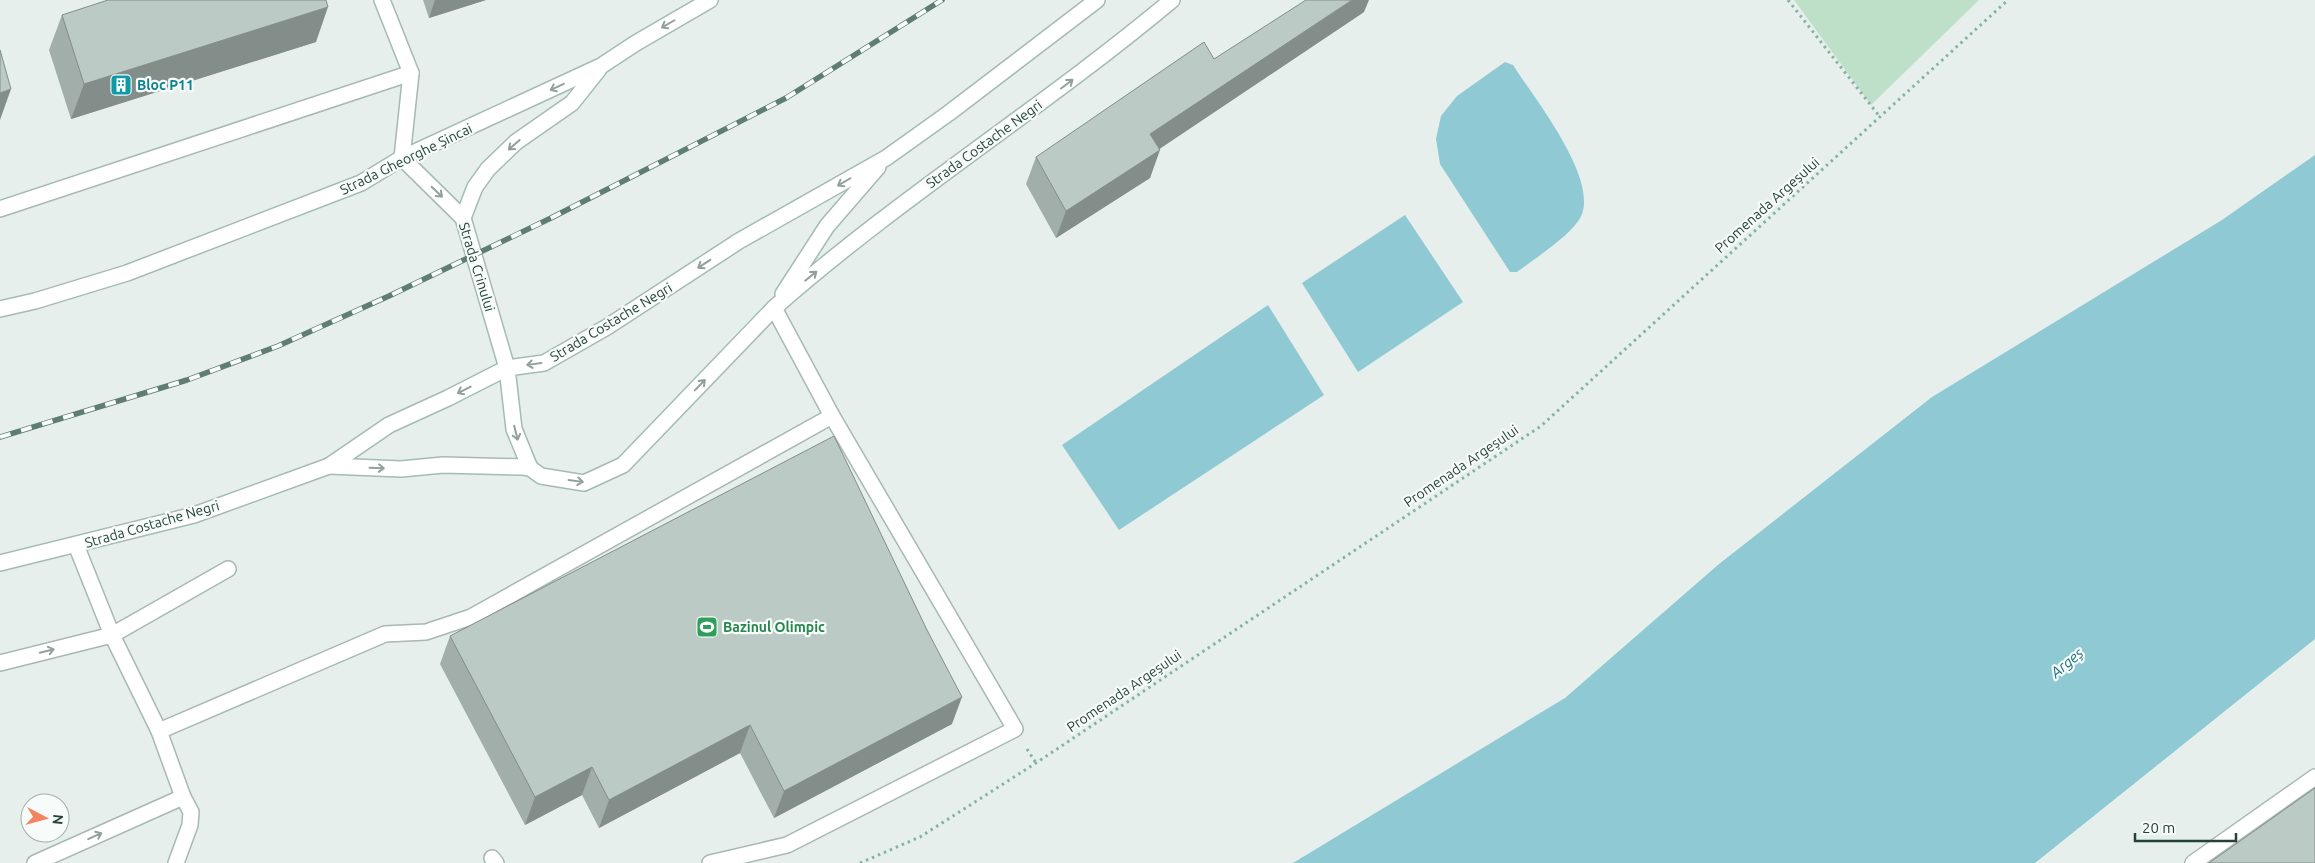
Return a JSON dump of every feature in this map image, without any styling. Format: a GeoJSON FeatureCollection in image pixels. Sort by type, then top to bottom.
{"type":"FeatureCollection","features":[{"type":"Feature","properties":{"kind":"main road"},"geometry":{"type":"LineString","coordinates":[[382,0],[411,73],[402,158]]}},
{"type":"Feature","properties":{"kind":"main road","name":"Strada Gheorghe Șincai"},"geometry":{"type":"LineString","coordinates":[[0,310],[35,302],[127,273],[361,184],[402,158],[601,66],[636,43],[710,0]]}},
{"type":"Feature","properties":{"kind":"main road","name":"Strada Costache Negri"},"geometry":{"type":"LineString","coordinates":[[0,563],[194,515],[329,466],[389,425],[507,368],[544,363],[607,328],[739,241],[886,158],[1097,0]]}},
{"type":"Feature","properties":{"kind":"main road","name":"Strada Costache Negri"},"geometry":{"type":"LineString","coordinates":[[329,466],[401,469],[443,464],[530,468],[541,476],[584,483],[623,465],[774,308],[910,199],[1114,48],[1172,0]]}},
{"type":"Feature","properties":{"kind":"main road"},"geometry":{"type":"LineString","coordinates":[[463,218],[474,187],[488,169],[516,142],[572,103],[601,66]]}},
{"type":"Feature","properties":{"kind":"main road"},"geometry":{"type":"LineString","coordinates":[[0,209],[411,73]]}},
{"type":"Feature","properties":{"kind":"main road","name":"Strada Crinului"},"geometry":{"type":"LineString","coordinates":[[402,158],[463,218],[507,368],[514,429],[530,468]]}},
{"type":"Feature","properties":{"kind":"main road","name":"Strada Costache Negri"},"geometry":{"type":"LineString","coordinates":[[774,308],[826,226],[886,158]]}},
{"type":"Feature","properties":{"kind":"main road"},"geometry":{"type":"LineString","coordinates":[[710,863],[787,845],[1015,729],[832,416],[774,308]]}},
{"type":"Feature","properties":{"kind":"main road"},"geometry":{"type":"LineString","coordinates":[[159,731],[385,634],[426,632],[471,616],[832,416]]}},
{"type":"Feature","properties":{"kind":"main road"},"geometry":{"type":"LineString","coordinates":[[76,545],[112,635],[159,731],[183,798],[188,804],[191,818],[176,863]]}},
{"type":"Feature","properties":{"kind":"main road"},"geometry":{"type":"LineString","coordinates":[[0,662],[112,635],[228,569]]}},
{"type":"Feature","properties":{"kind":"main road"},"geometry":{"type":"LineString","coordinates":[[2192,863],[2315,777]]}},
{"type":"Feature","properties":{"kind":"main road"},"geometry":{"type":"LineString","coordinates":[[35,863],[183,798]]}},
{"type":"Feature","properties":{"kind":"path"},"geometry":{"type":"LineString","coordinates":[[1788,0],[1880,117]]}},
{"type":"Feature","properties":{"kind":"path","name":"Promenada Argeșului"},"geometry":{"type":"LineString","coordinates":[[860,863],[920,837],[1036,763],[1541,426],[2008,0]]}},
{"type":"Feature","properties":{"kind":"green space"},"geometry":{"type":"Polygon","coordinates":[[[1794,0],[1979,0],[1871,105],[1794,0]]]}},
{"type":"Feature","properties":{"kind":"water"},"geometry":{"type":"Polygon","coordinates":[[[1505,62],[1513,65],[1561,137],[1580,179],[1584,198],[1582,214],[1571,229],[1517,272],[1510,272],[1440,164],[1436,139],[1441,116],[1457,96],[1505,62]]]}},
{"type":"Feature","properties":{"kind":"water","name":"Argeș"},"geometry":{"type":"Polygon","coordinates":[[[2315,155],[2315,639],[2035,863],[1293,863],[1565,698],[1719,564],[1932,397],[2222,220],[2315,155]]]}},
{"type":"Feature","properties":{"kind":"water"},"geometry":{"type":"Polygon","coordinates":[[[1405,215],[1463,302],[1358,372],[1302,283],[1405,215]]]}},
{"type":"Feature","properties":{"kind":"water"},"geometry":{"type":"Polygon","coordinates":[[[1268,305],[1324,395],[1119,530],[1062,445],[1268,305]]]}},
{"type":"Feature","properties":{"kind":"building"},"geometry":{"type":"Polygon","coordinates":[[[108,0],[326,0],[328,7],[84,84],[62,15],[108,0]]]}},
{"type":"Feature","properties":{"kind":"building"},"geometry":{"type":"Polygon","coordinates":[[[1306,0],[1352,0],[1150,134],[1160,150],[1066,211],[1036,157],[1204,42],[1214,59],[1306,0]]]}},
{"type":"Feature","properties":{"kind":"building"},"geometry":{"type":"Polygon","coordinates":[[[0,50],[11,89],[0,93],[0,50]]]}},
{"type":"Feature","properties":{"kind":"building","name":"Bazinul Olimpic"},"geometry":{"type":"Polygon","coordinates":[[[834,436],[927,630],[962,697],[784,791],[750,725],[609,800],[592,767],[535,797],[450,636],[834,436]]]}},
{"type":"Feature","properties":{"kind":"building"},"geometry":{"type":"Polygon","coordinates":[[[2315,788],[2315,863],[2209,863],[2315,788]]]}},
{"type":"Feature","properties":{"kind":"railway"},"geometry":{"type":"LineString","coordinates":[[0,437],[187,380],[278,346],[389,296],[551,218],[786,98],[942,0]]}},
{"type":"Feature","properties":{"kind":"place","name":"Bloc P11"},"geometry":{"type":"Point","coordinates":[121,85]}},
{"type":"Feature","properties":{"kind":"place","name":"Bazinul Olimpic"},"geometry":{"type":"Point","coordinates":[707,627]}}]}
